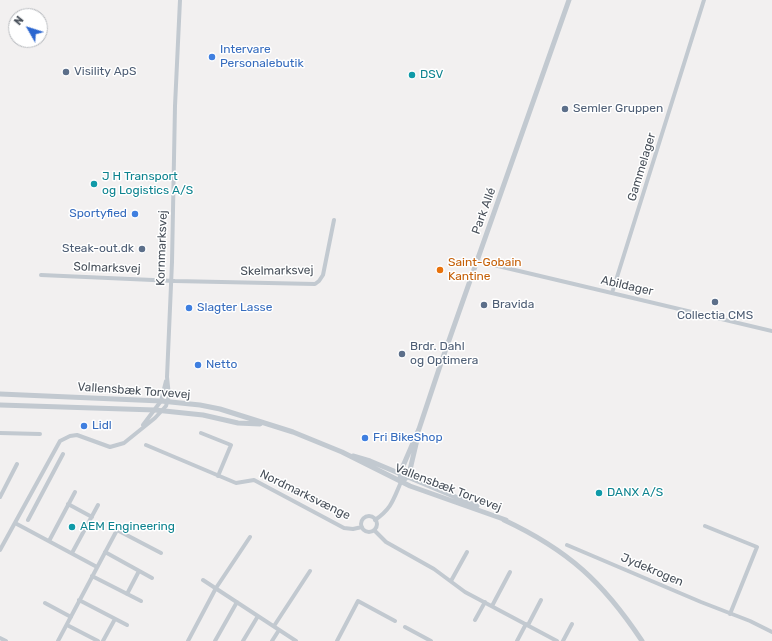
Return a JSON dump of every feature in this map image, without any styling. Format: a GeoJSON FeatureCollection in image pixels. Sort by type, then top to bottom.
{"type":"FeatureCollection","features":[{"type":"Feature","properties":{"kind":"street","name":"Kornmarksvej"},"geometry":{"type":"LineString","coordinates":[[169,401],[167,377],[172,280],[175,112],[180,0]]}},
{"type":"Feature","properties":{"kind":"street","name":"Park Allé"},"geometry":{"type":"LineString","coordinates":[[400,474],[419,429],[476,261],[569,0]]}},
{"type":"Feature","properties":{"kind":"street","name":"Gammelager"},"geometry":{"type":"LineString","coordinates":[[612,293],[704,0]]}},
{"type":"Feature","properties":{"kind":"street","name":"Skelmarksvej"},"geometry":{"type":"LineString","coordinates":[[172,280],[315,284],[323,275],[334,220]]}},
{"type":"Feature","properties":{"kind":"street","name":"Abildager"},"geometry":{"type":"LineString","coordinates":[[476,261],[772,331]]}},
{"type":"Feature","properties":{"kind":"street","name":"Solmarksvej"},"geometry":{"type":"LineString","coordinates":[[41,275],[172,280]]}},
{"type":"Feature","properties":{"kind":"street","name":"Kornmarksvej"},"geometry":{"type":"LineString","coordinates":[[140,430],[161,401],[167,377]]}},
{"type":"Feature","properties":{"kind":"street","name":"Vallensbæk Torvevej"},"geometry":{"type":"LineString","coordinates":[[0,394],[169,401],[220,409],[240,414],[265,424],[293,432],[342,452],[370,461],[479,507],[522,528],[553,546],[581,568],[606,592],[621,610],[642,641]]}},
{"type":"Feature","properties":{"kind":"street"},"geometry":{"type":"LineString","coordinates":[[0,550],[57,445],[64,438],[77,435],[110,447],[124,444],[163,410],[169,401]]}},
{"type":"Feature","properties":{"kind":"street","name":"Vallensbæk Torvevej"},"geometry":{"type":"LineString","coordinates":[[0,406],[163,410],[204,415],[238,423],[265,424]]}},
{"type":"Feature","properties":{"kind":"street","name":"Park Allé"},"geometry":{"type":"LineString","coordinates":[[408,477],[419,429]]}},
{"type":"Feature","properties":{"kind":"street"},"geometry":{"type":"LineString","coordinates":[[0,433],[40,434]]}},
{"type":"Feature","properties":{"kind":"street"},"geometry":{"type":"LineString","coordinates":[[201,433],[230,445],[218,476]]}},
{"type":"Feature","properties":{"kind":"street","name":"Nordmarksvænge"},"geometry":{"type":"LineString","coordinates":[[146,445],[236,483],[254,480],[344,528],[362,528]]}},
{"type":"Feature","properties":{"kind":"street","name":"Vallensbæk Torvevej"},"geometry":{"type":"LineString","coordinates":[[342,452],[401,482],[435,496],[506,520]]}},
{"type":"Feature","properties":{"kind":"street"},"geometry":{"type":"LineString","coordinates":[[28,520],[63,454]]}},
{"type":"Feature","properties":{"kind":"street"},"geometry":{"type":"LineString","coordinates":[[0,497],[17,464]]}},
{"type":"Feature","properties":{"kind":"street"},"geometry":{"type":"LineString","coordinates":[[400,474],[401,482]]}},
{"type":"Feature","properties":{"kind":"street"},"geometry":{"type":"LineString","coordinates":[[375,520],[390,507],[401,482],[408,477]]}},
{"type":"Feature","properties":{"kind":"street"},"geometry":{"type":"LineString","coordinates":[[49,541],[75,492]]}},
{"type":"Feature","properties":{"kind":"street"},"geometry":{"type":"LineString","coordinates":[[31,494],[40,498]]}},
{"type":"Feature","properties":{"kind":"street"},"geometry":{"type":"LineString","coordinates":[[68,504],[92,517]]}},
{"type":"Feature","properties":{"kind":"street"},"geometry":{"type":"LineString","coordinates":[[72,553],[98,505]]}},
{"type":"Feature","properties":{"kind":"street"},"geometry":{"type":"LineString","coordinates":[[371,517],[375,520],[377,524],[374,530],[368,532],[363,530],[362,522],[365,518],[371,517]]}},
{"type":"Feature","properties":{"kind":"street"},"geometry":{"type":"LineString","coordinates":[[15,523],[97,567]]}},
{"type":"Feature","properties":{"kind":"street"},"geometry":{"type":"LineString","coordinates":[[704,526],[757,546],[730,614]]}},
{"type":"Feature","properties":{"kind":"street"},"geometry":{"type":"LineString","coordinates":[[58,641],[117,530],[161,553]]}},
{"type":"Feature","properties":{"kind":"street"},"geometry":{"type":"LineString","coordinates":[[374,530],[386,542],[434,569],[465,592],[557,641]]}},
{"type":"Feature","properties":{"kind":"street"},"geometry":{"type":"LineString","coordinates":[[188,641],[216,588],[250,537]]}},
{"type":"Feature","properties":{"kind":"street","name":"Jydekrogen"},"geometry":{"type":"LineString","coordinates":[[567,545],[772,632]]}},
{"type":"Feature","properties":{"kind":"street"},"geometry":{"type":"LineString","coordinates":[[105,552],[152,578]]}},
{"type":"Feature","properties":{"kind":"street"},"geometry":{"type":"LineString","coordinates":[[451,581],[467,552]]}},
{"type":"Feature","properties":{"kind":"street"},"geometry":{"type":"LineString","coordinates":[[127,594],[139,571]]}},
{"type":"Feature","properties":{"kind":"street"},"geometry":{"type":"LineString","coordinates":[[274,626],[310,571]]}},
{"type":"Feature","properties":{"kind":"street"},"geometry":{"type":"LineString","coordinates":[[492,606],[510,572]]}},
{"type":"Feature","properties":{"kind":"street"},"geometry":{"type":"LineString","coordinates":[[92,576],[141,601]]}},
{"type":"Feature","properties":{"kind":"street"},"geometry":{"type":"LineString","coordinates":[[203,580],[296,641]]}},
{"type":"Feature","properties":{"kind":"street"},"geometry":{"type":"LineString","coordinates":[[80,600],[127,625]]}},
{"type":"Feature","properties":{"kind":"street"},"geometry":{"type":"LineString","coordinates":[[517,641],[541,600]]}},
{"type":"Feature","properties":{"kind":"street"},"geometry":{"type":"LineString","coordinates":[[339,640],[358,601],[394,621]]}},
{"type":"Feature","properties":{"kind":"street"},"geometry":{"type":"LineString","coordinates":[[215,641],[237,602]]}},
{"type":"Feature","properties":{"kind":"street"},"geometry":{"type":"LineString","coordinates":[[476,620],[485,602]]}},
{"type":"Feature","properties":{"kind":"street"},"geometry":{"type":"LineString","coordinates":[[45,603],[71,617]]}},
{"type":"Feature","properties":{"kind":"street"},"geometry":{"type":"LineString","coordinates":[[243,641],[258,616]]}},
{"type":"Feature","properties":{"kind":"street"},"geometry":{"type":"LineString","coordinates":[[103,641],[115,619]]}},
{"type":"Feature","properties":{"kind":"street"},"geometry":{"type":"LineString","coordinates":[[563,641],[572,624]]}},
{"type":"Feature","properties":{"kind":"street"},"geometry":{"type":"LineString","coordinates":[[67,625],[98,641]]}},
{"type":"Feature","properties":{"kind":"street"},"geometry":{"type":"LineString","coordinates":[[405,627],[430,641]]}},
{"type":"Feature","properties":{"kind":"street"},"geometry":{"type":"LineString","coordinates":[[272,641],[279,630]]}},
{"type":"Feature","properties":{"kind":"street"},"geometry":{"type":"LineString","coordinates":[[0,638],[6,641]]}},
{"type":"Feature","properties":{"kind":"place","name":"Intervare Personalebutik"},"geometry":{"type":"Point","coordinates":[212,57]}},
{"type":"Feature","properties":{"kind":"place","name":"Visility ApS"},"geometry":{"type":"Point","coordinates":[66,72]}},
{"type":"Feature","properties":{"kind":"place","name":"DSV"},"geometry":{"type":"Point","coordinates":[412,75]}},
{"type":"Feature","properties":{"kind":"place","name":"Semler Gruppen"},"geometry":{"type":"Point","coordinates":[565,109]}},
{"type":"Feature","properties":{"kind":"place","name":"J H Transport og Logistics A/S"},"geometry":{"type":"Point","coordinates":[94,184]}},
{"type":"Feature","properties":{"kind":"place","name":"Sportyfied"},"geometry":{"type":"Point","coordinates":[135,214]}},
{"type":"Feature","properties":{"kind":"place","name":"Steak-out.dk"},"geometry":{"type":"Point","coordinates":[142,249]}},
{"type":"Feature","properties":{"kind":"place","name":"Saint-Gobain Kantine"},"geometry":{"type":"Point","coordinates":[440,270]}},
{"type":"Feature","properties":{"kind":"place","name":"Collectia CMS"},"geometry":{"type":"Point","coordinates":[715,302]}},
{"type":"Feature","properties":{"kind":"place","name":"Bravida"},"geometry":{"type":"Point","coordinates":[484,305]}},
{"type":"Feature","properties":{"kind":"place","name":"Slagter Lasse"},"geometry":{"type":"Point","coordinates":[189,308]}},
{"type":"Feature","properties":{"kind":"place","name":"Brdr. Dahl og Optimera"},"geometry":{"type":"Point","coordinates":[402,354]}},
{"type":"Feature","properties":{"kind":"place","name":"Netto"},"geometry":{"type":"Point","coordinates":[198,365]}},
{"type":"Feature","properties":{"kind":"place","name":"Lidl"},"geometry":{"type":"Point","coordinates":[84,426]}},
{"type":"Feature","properties":{"kind":"place","name":"Fri BikeShop"},"geometry":{"type":"Point","coordinates":[365,438]}},
{"type":"Feature","properties":{"kind":"place","name":"DANX A/S"},"geometry":{"type":"Point","coordinates":[599,493]}},
{"type":"Feature","properties":{"kind":"place","name":"AEM Engineering"},"geometry":{"type":"Point","coordinates":[72,527]}}]}
